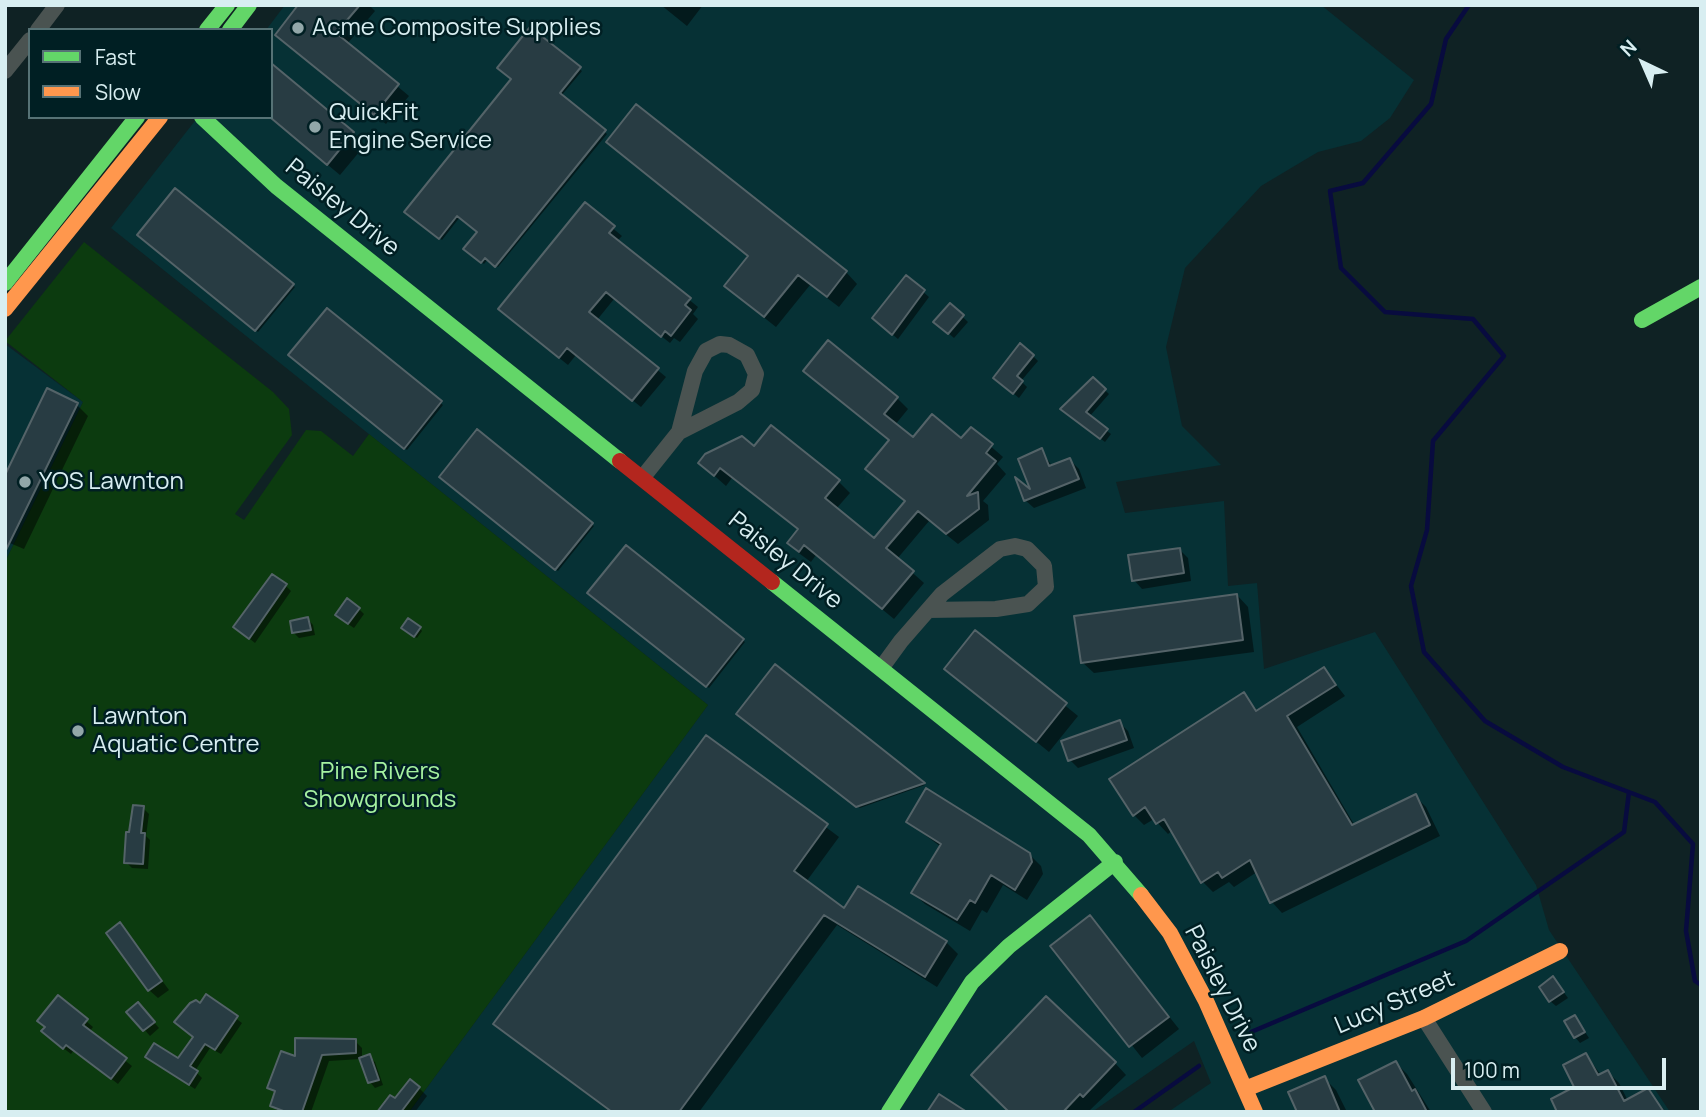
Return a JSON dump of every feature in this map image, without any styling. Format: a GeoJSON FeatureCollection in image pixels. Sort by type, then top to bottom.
{"type":"FeatureCollection","features":[{"type":"Feature","properties":{"kind":"street"},"geometry":{"type":"LineString","coordinates":[[40,28],[57,5]]}},
{"type":"Feature","properties":{"kind":"street"},"geometry":{"type":"LineString","coordinates":[[209,28],[227,5]]}},
{"type":"Feature","properties":{"kind":"street"},"geometry":{"type":"LineString","coordinates":[[232,28],[249,5]]}},
{"type":"Feature","properties":{"kind":"street"},"geometry":{"type":"LineString","coordinates":[[5,71],[28,42]]}},
{"type":"Feature","properties":{"kind":"street"},"geometry":{"type":"LineString","coordinates":[[5,283],[135,119]]}},
{"type":"Feature","properties":{"kind":"street"},"geometry":{"type":"LineString","coordinates":[[5,309],[158,119]]}},
{"type":"Feature","properties":{"kind":"street","name":"Paisley Drive"},"geometry":{"type":"LineString","coordinates":[[204,119],[276,186],[1058,808],[1115,862],[1170,933],[1190,968],[1255,1112]]}},
{"type":"Feature","properties":{"kind":"street"},"geometry":{"type":"LineString","coordinates":[[1642,320],[1701,287]]}},
{"type":"Feature","properties":{"kind":"street"},"geometry":{"type":"LineString","coordinates":[[643,477],[679,432],[695,371],[706,351],[720,344],[729,345],[747,355],[756,374],[752,390],[738,402],[679,432]]}},
{"type":"Feature","properties":{"kind":"street"},"geometry":{"type":"LineString","coordinates":[[882,667],[928,610],[975,565],[1000,549],[1027,549],[1044,566],[1046,587],[1028,604],[996,609],[928,610]]}},
{"type":"Feature","properties":{"kind":"street"},"geometry":{"type":"LineString","coordinates":[[889,1112],[972,982],[1009,946],[1115,862]]}},
{"type":"Feature","properties":{"kind":"street","name":"Lucy Street"},"geometry":{"type":"LineString","coordinates":[[1245,1089],[1424,1018],[1560,951]]}},
{"type":"Feature","properties":{"kind":"street"},"geometry":{"type":"LineString","coordinates":[[1424,1018],[1484,1112]]}},
{"type":"Feature","properties":{"kind":"shaded area"},"geometry":{"type":"Polygon","coordinates":[[[285,5],[1321,5],[1414,80],[1390,118],[1361,141],[1318,152],[1261,186],[1185,268],[1166,347],[1182,426],[1221,465],[1116,482],[1125,513],[1224,501],[1228,586],[1257,583],[1264,669],[1375,632],[1536,885],[1549,930],[1670,1112],[1168,1112],[1211,1083],[1194,1041],[1092,1112],[409,1112],[708,705],[111,228],[196,119],[273,119],[273,28],[268,28],[285,5]]]}},
{"type":"Feature","properties":{"kind":"shaded area","name":"YOS Lawnton"},"geometry":{"type":"Polygon","coordinates":[[[5,344],[83,402],[5,562],[5,344]]]}},
{"type":"Feature","properties":{"kind":"green space","name":"Pine Rivers Showgrounds"},"geometry":{"type":"Polygon","coordinates":[[[84,242],[273,392],[289,409],[292,435],[235,514],[244,520],[306,430],[321,431],[353,456],[369,434],[708,705],[409,1112],[5,1112],[5,562],[83,402],[5,341],[84,242]]]}},
{"type":"Feature","properties":{"kind":"building"},"geometry":{"type":"Polygon","coordinates":[[[298,5],[360,5],[336,33],[399,84],[374,115],[275,35],[298,5]]]}},
{"type":"Feature","properties":{"kind":"building"},"geometry":{"type":"Polygon","coordinates":[[[530,27],[581,67],[560,93],[606,130],[495,267],[485,258],[481,263],[463,249],[477,232],[457,216],[439,239],[404,212],[511,79],[497,68],[530,27]]]}},
{"type":"Feature","properties":{"kind":"building"},"geometry":{"type":"Polygon","coordinates":[[[273,65],[354,132],[327,165],[272,119],[273,65]]]}},
{"type":"Feature","properties":{"kind":"building"},"geometry":{"type":"Polygon","coordinates":[[[636,104],[847,271],[827,297],[798,275],[764,317],[724,286],[748,256],[606,142],[636,104]]]}},
{"type":"Feature","properties":{"kind":"building"},"geometry":{"type":"Polygon","coordinates":[[[175,188],[294,284],[255,331],[137,235],[175,188]]]}},
{"type":"Feature","properties":{"kind":"building"},"geometry":{"type":"Polygon","coordinates":[[[585,202],[615,226],[609,233],[691,298],[685,305],[691,310],[671,336],[665,331],[661,337],[606,292],[589,312],[659,368],[632,401],[567,348],[559,358],[498,309],[585,202]]]}},
{"type":"Feature","properties":{"kind":"building"},"geometry":{"type":"Polygon","coordinates":[[[906,275],[925,290],[892,335],[872,318],[906,275]]]}},
{"type":"Feature","properties":{"kind":"building"},"geometry":{"type":"Polygon","coordinates":[[[950,303],[964,315],[948,334],[933,322],[950,303]]]}},
{"type":"Feature","properties":{"kind":"building"},"geometry":{"type":"Polygon","coordinates":[[[327,308],[442,401],[404,449],[288,355],[327,308]]]}},
{"type":"Feature","properties":{"kind":"building"},"geometry":{"type":"Polygon","coordinates":[[[828,340],[898,397],[884,414],[913,437],[932,414],[961,438],[971,427],[993,444],[986,453],[996,461],[967,496],[978,492],[979,509],[946,534],[918,511],[886,548],[914,571],[882,609],[804,545],[799,552],[787,543],[798,529],[720,468],[714,476],[698,463],[705,454],[742,436],[754,446],[771,425],[840,480],[825,498],[874,538],[905,501],[865,469],[889,440],[803,371],[828,340]]]}},
{"type":"Feature","properties":{"kind":"building"},"geometry":{"type":"Polygon","coordinates":[[[1020,343],[1034,355],[1017,376],[1023,381],[1013,394],[993,378],[1020,343]]]}},
{"type":"Feature","properties":{"kind":"building"},"geometry":{"type":"Polygon","coordinates":[[[1093,377],[1106,389],[1086,412],[1108,429],[1100,439],[1060,409],[1093,377]]]}},
{"type":"Feature","properties":{"kind":"building"},"geometry":{"type":"Polygon","coordinates":[[[47,388],[78,403],[5,552],[5,475],[47,388]]]}},
{"type":"Feature","properties":{"kind":"building"},"geometry":{"type":"Polygon","coordinates":[[[477,429],[593,523],[555,570],[439,477],[477,429]]]}},
{"type":"Feature","properties":{"kind":"building"},"geometry":{"type":"Polygon","coordinates":[[[1042,448],[1049,466],[1070,458],[1079,479],[1024,501],[1015,477],[1030,489],[1018,459],[1042,448]]]}},
{"type":"Feature","properties":{"kind":"building"},"geometry":{"type":"Polygon","coordinates":[[[626,545],[744,639],[706,687],[587,593],[626,545]]]}},
{"type":"Feature","properties":{"kind":"building"},"geometry":{"type":"Polygon","coordinates":[[[1180,548],[1184,573],[1132,581],[1128,555],[1180,548]]]}},
{"type":"Feature","properties":{"kind":"building"},"geometry":{"type":"Polygon","coordinates":[[[272,574],[287,584],[249,639],[233,627],[272,574]]]}},
{"type":"Feature","properties":{"kind":"building"},"geometry":{"type":"Polygon","coordinates":[[[1237,594],[1243,640],[1081,663],[1074,616],[1237,594]]]}},
{"type":"Feature","properties":{"kind":"building"},"geometry":{"type":"Polygon","coordinates":[[[347,598],[360,608],[348,624],[335,615],[347,598]]]}},
{"type":"Feature","properties":{"kind":"building"},"geometry":{"type":"Polygon","coordinates":[[[308,617],[311,630],[292,633],[290,621],[308,617]]]}},
{"type":"Feature","properties":{"kind":"building"},"geometry":{"type":"Polygon","coordinates":[[[408,618],[421,627],[414,637],[401,628],[408,618]]]}},
{"type":"Feature","properties":{"kind":"building"},"geometry":{"type":"Polygon","coordinates":[[[975,630],[1067,703],[1036,742],[944,669],[975,630]]]}},
{"type":"Feature","properties":{"kind":"building"},"geometry":{"type":"Polygon","coordinates":[[[775,664],[925,783],[856,807],[736,714],[775,664]]]}},
{"type":"Feature","properties":{"kind":"building"},"geometry":{"type":"Polygon","coordinates":[[[1324,667],[1336,685],[1287,716],[1352,825],[1416,794],[1430,825],[1270,903],[1250,860],[1222,878],[1218,872],[1201,883],[1164,819],[1156,824],[1145,807],[1133,816],[1109,779],[1244,692],[1256,711],[1324,667]]]}},
{"type":"Feature","properties":{"kind":"building"},"geometry":{"type":"Polygon","coordinates":[[[1120,720],[1127,740],[1068,761],[1061,741],[1120,720]]]}},
{"type":"Feature","properties":{"kind":"building"},"geometry":{"type":"Polygon","coordinates":[[[706,735],[828,824],[794,871],[844,908],[858,886],[947,941],[925,977],[824,915],[679,1112],[612,1112],[493,1024],[706,735]]]}},
{"type":"Feature","properties":{"kind":"building"},"geometry":{"type":"Polygon","coordinates":[[[926,788],[1030,853],[1032,862],[1015,890],[991,875],[975,903],[970,900],[957,920],[911,893],[941,844],[906,822],[926,788]]]}},
{"type":"Feature","properties":{"kind":"building"},"geometry":{"type":"Polygon","coordinates":[[[133,805],[144,806],[141,833],[145,833],[143,864],[124,863],[126,832],[129,832],[133,805]]]}},
{"type":"Feature","properties":{"kind":"building"},"geometry":{"type":"Polygon","coordinates":[[[1090,915],[1169,1017],[1129,1047],[1050,946],[1090,915]]]}},
{"type":"Feature","properties":{"kind":"building"},"geometry":{"type":"Polygon","coordinates":[[[120,922],[162,981],[148,991],[106,933],[120,922]]]}},
{"type":"Feature","properties":{"kind":"building"},"geometry":{"type":"Polygon","coordinates":[[[1553,976],[1564,992],[1549,1002],[1539,987],[1553,976]]]}},
{"type":"Feature","properties":{"kind":"building"},"geometry":{"type":"Polygon","coordinates":[[[206,994],[238,1016],[215,1050],[205,1044],[190,1066],[198,1071],[189,1085],[145,1057],[154,1043],[178,1058],[193,1037],[174,1022],[190,1003],[196,1000],[200,1003],[206,994]]]}},
{"type":"Feature","properties":{"kind":"building"},"geometry":{"type":"Polygon","coordinates":[[[58,995],[88,1019],[83,1025],[127,1058],[111,1079],[66,1045],[63,1049],[41,1031],[45,1027],[37,1021],[58,995]]]}},
{"type":"Feature","properties":{"kind":"building"},"geometry":{"type":"Polygon","coordinates":[[[1046,996],[1116,1062],[1083,1097],[1080,1094],[1063,1112],[1009,1112],[971,1075],[1046,996]]]}},
{"type":"Feature","properties":{"kind":"building"},"geometry":{"type":"Polygon","coordinates":[[[138,1002],[155,1022],[143,1031],[126,1012],[138,1002]]]}},
{"type":"Feature","properties":{"kind":"building"},"geometry":{"type":"Polygon","coordinates":[[[1575,1015],[1585,1032],[1574,1038],[1564,1021],[1575,1015]]]}},
{"type":"Feature","properties":{"kind":"building"},"geometry":{"type":"Polygon","coordinates":[[[295,1038],[356,1039],[356,1053],[322,1055],[302,1112],[286,1112],[270,1106],[275,1091],[267,1088],[281,1051],[295,1056],[295,1038]]]}},
{"type":"Feature","properties":{"kind":"building"},"geometry":{"type":"Polygon","coordinates":[[[1586,1053],[1598,1075],[1608,1070],[1624,1101],[1648,1088],[1664,1112],[1557,1112],[1551,1099],[1574,1087],[1563,1065],[1586,1053]]]}},
{"type":"Feature","properties":{"kind":"building"},"geometry":{"type":"Polygon","coordinates":[[[370,1054],[379,1080],[368,1083],[359,1058],[370,1054]]]}},
{"type":"Feature","properties":{"kind":"building"},"geometry":{"type":"Polygon","coordinates":[[[1396,1061],[1427,1112],[1375,1112],[1358,1080],[1396,1061]]]}},
{"type":"Feature","properties":{"kind":"building"},"geometry":{"type":"Polygon","coordinates":[[[1325,1076],[1340,1112],[1297,1112],[1288,1092],[1325,1076]]]}},
{"type":"Feature","properties":{"kind":"building"},"geometry":{"type":"Polygon","coordinates":[[[410,1079],[420,1087],[401,1112],[377,1112],[390,1095],[395,1098],[410,1079]]]}},
{"type":"Feature","properties":{"kind":"building"},"geometry":{"type":"Polygon","coordinates":[[[939,1094],[967,1112],[927,1112],[939,1094]]]}},
{"type":"Feature","properties":{"kind":"waterway"},"geometry":{"type":"LineString","coordinates":[[1469,5],[1446,39],[1431,104],[1363,183],[1330,191],[1341,268],[1385,312],[1473,319],[1504,356],[1433,441],[1427,530],[1411,586],[1424,652],[1485,721],[1563,767],[1655,802],[1693,844],[1686,931],[1695,981],[1701,985]]}},
{"type":"Feature","properties":{"kind":"waterway"},"geometry":{"type":"LineString","coordinates":[[1251,1032],[1466,941],[1624,832],[1629,792]]}},
{"type":"Feature","properties":{"kind":"waterway"},"geometry":{"type":"LineString","coordinates":[[1134,1112],[1199,1066]]}},
{"type":"Feature","properties":{"kind":"traffic: fast"},"geometry":{"type":"LineString","coordinates":[[209,28],[227,5]]}},
{"type":"Feature","properties":{"kind":"traffic: fast"},"geometry":{"type":"LineString","coordinates":[[232,28],[249,5]]}},
{"type":"Feature","properties":{"kind":"traffic: fast"},"geometry":{"type":"LineString","coordinates":[[5,283],[135,119]]}},
{"type":"Feature","properties":{"kind":"traffic: fast"},"geometry":{"type":"LineString","coordinates":[[204,119],[276,186],[620,461]]}},
{"type":"Feature","properties":{"kind":"traffic: fast"},"geometry":{"type":"LineString","coordinates":[[1642,320],[1701,287]]}},
{"type":"Feature","properties":{"kind":"traffic: fast"},"geometry":{"type":"LineString","coordinates":[[772,582],[1089,835],[1141,895]]}},
{"type":"Feature","properties":{"kind":"traffic: fast"},"geometry":{"type":"LineString","coordinates":[[889,1112],[972,982],[1009,946],[1115,862]]}},
{"type":"Feature","properties":{"kind":"traffic: slow"},"geometry":{"type":"LineString","coordinates":[[5,309],[158,119]]}},
{"type":"Feature","properties":{"kind":"traffic: slow"},"geometry":{"type":"LineString","coordinates":[[1141,895],[1170,933],[1206,1001],[1255,1112]]}},
{"type":"Feature","properties":{"kind":"traffic: slow"},"geometry":{"type":"LineString","coordinates":[[1245,1089],[1424,1018],[1560,951]]}},
{"type":"Feature","properties":{"kind":"traffic: jam"},"geometry":{"type":"LineString","coordinates":[[620,461],[772,582]]}},
{"type":"Feature","properties":{"kind":"place","name":"Acme Composite Supplies"},"geometry":{"type":"Point","coordinates":[298,28]}},
{"type":"Feature","properties":{"kind":"place","name":"QuickFit Engine Service"},"geometry":{"type":"Point","coordinates":[315,127]}},
{"type":"Feature","properties":{"kind":"place","name":"YOS Lawnton"},"geometry":{"type":"Point","coordinates":[25,482]}},
{"type":"Feature","properties":{"kind":"place","name":"Lawnton Aquatic Centre"},"geometry":{"type":"Point","coordinates":[78,731]}}]}
